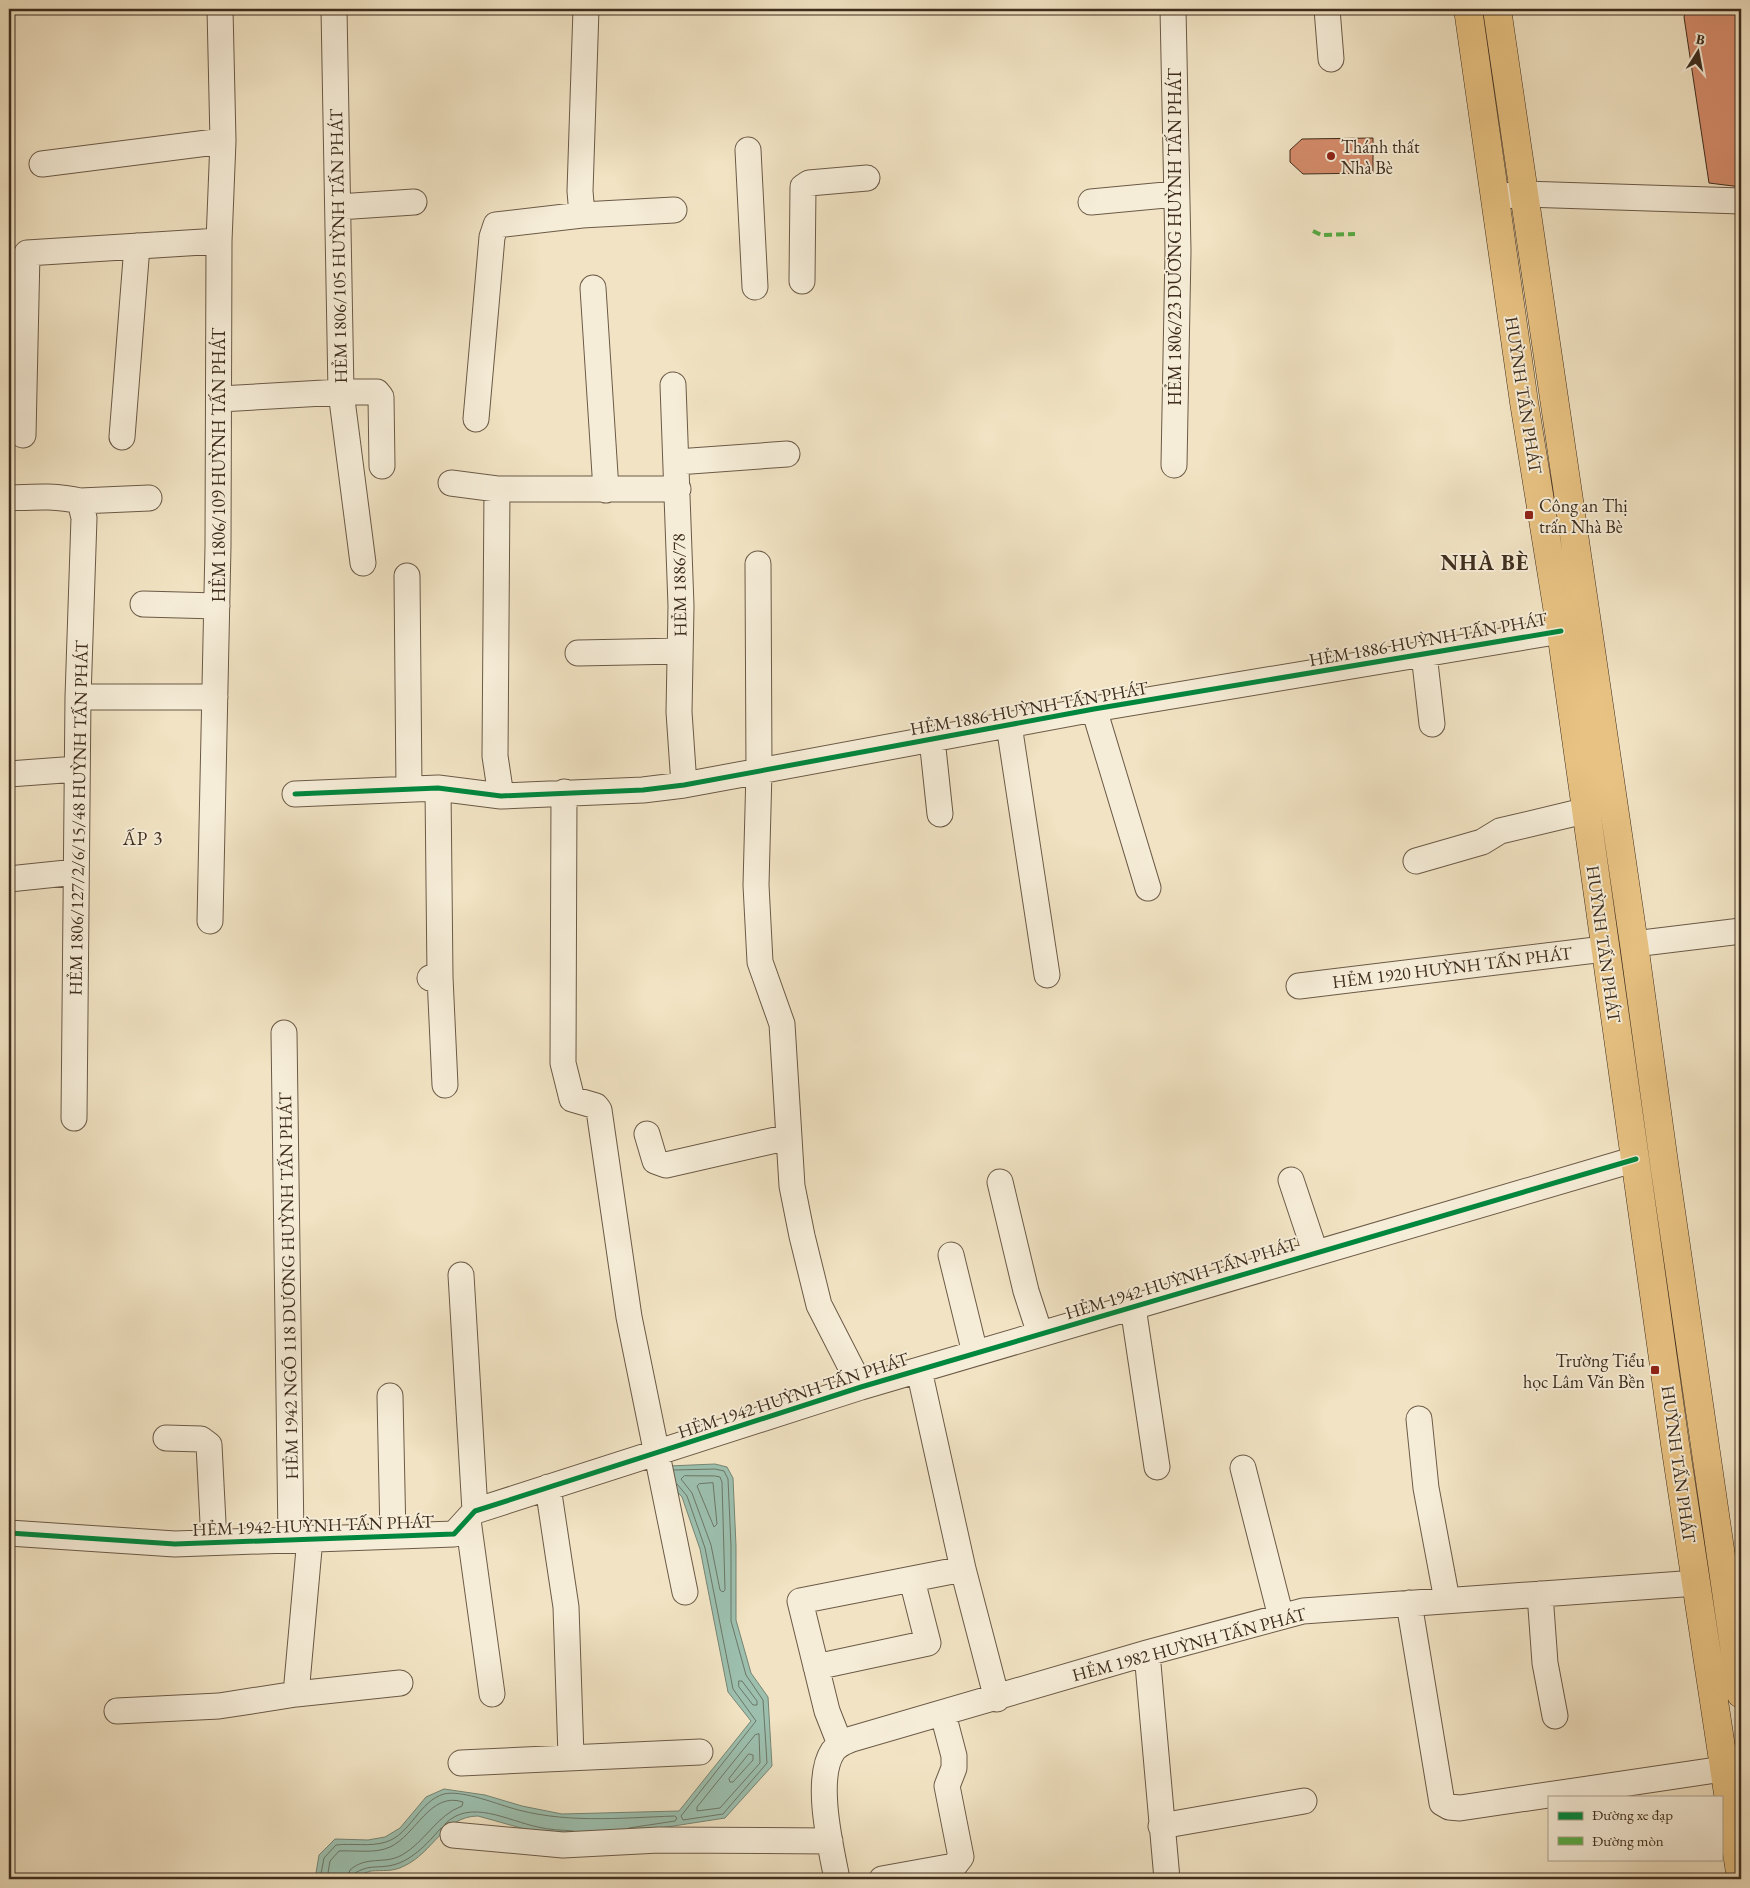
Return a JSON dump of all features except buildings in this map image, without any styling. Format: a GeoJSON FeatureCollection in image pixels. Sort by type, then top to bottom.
{"type":"FeatureCollection","features":[{"type":"Feature","properties":{"kind":"main road","name":"HUỲNH TẤN PHÁT"},"geometry":{"type":"LineString","coordinates":[[1468,9],[1560,631],[1584,811],[1636,1159],[1723,1770],[1741,1879]]}},
{"type":"Feature","properties":{"kind":"main road","name":"HUỲNH TẤN PHÁT"},"geometry":{"type":"LineString","coordinates":[[1497,9],[1634,944],[1666,1180],[1733,1581],[1741,1694]]}},
{"type":"Feature","properties":{"kind":"main road"},"geometry":{"type":"LineString","coordinates":[[1604,949],[1634,944]]}},
{"type":"Feature","properties":{"kind":"street","name":"HẺM 1806/109 HUỲNH TẤN PHÁT"},"geometry":{"type":"LineString","coordinates":[[210,921],[220,399],[219,241],[223,141],[220,9]]}},
{"type":"Feature","properties":{"kind":"street","name":"HẺM 1806/105 HUỲNH TẤN PHÁT"},"geometry":{"type":"LineString","coordinates":[[220,399],[342,392],[334,9]]}},
{"type":"Feature","properties":{"kind":"street"},"geometry":{"type":"LineString","coordinates":[[582,215],[580,191],[586,9]]}},
{"type":"Feature","properties":{"kind":"street","name":"HẺM 1806/23 DƯƠNG HUỲNH TẤN PHÁT"},"geometry":{"type":"LineString","coordinates":[[1173,9],[1176,194],[1174,465]]}},
{"type":"Feature","properties":{"kind":"street"},"geometry":{"type":"LineString","coordinates":[[1327,9],[1330,59]]}},
{"type":"Feature","properties":{"kind":"street"},"geometry":{"type":"LineString","coordinates":[[42,164],[223,141]]}},
{"type":"Feature","properties":{"kind":"street"},"geometry":{"type":"LineString","coordinates":[[748,150],[755,287]]}},
{"type":"Feature","properties":{"kind":"street"},"geometry":{"type":"LineString","coordinates":[[802,281],[803,187],[810,183],[867,178]]}},
{"type":"Feature","properties":{"kind":"street"},"geometry":{"type":"LineString","coordinates":[[1091,202],[1176,194]]}},
{"type":"Feature","properties":{"kind":"street"},"geometry":{"type":"LineString","coordinates":[[1495,197],[1523,194],[1741,201]]}},
{"type":"Feature","properties":{"kind":"street"},"geometry":{"type":"LineString","coordinates":[[338,207],[414,202]]}},
{"type":"Feature","properties":{"kind":"street"},"geometry":{"type":"LineString","coordinates":[[476,419],[493,229],[502,223],[582,215],[674,210]]}},
{"type":"Feature","properties":{"kind":"street"},"geometry":{"type":"LineString","coordinates":[[24,435],[27,253],[219,241]]}},
{"type":"Feature","properties":{"kind":"street"},"geometry":{"type":"LineString","coordinates":[[122,437],[137,246]]}},
{"type":"Feature","properties":{"kind":"street"},"geometry":{"type":"LineString","coordinates":[[593,288],[606,490]]}},
{"type":"Feature","properties":{"kind":"street","name":"HẺM 1886/78"},"geometry":{"type":"LineString","coordinates":[[672,385],[678,489],[679,712],[684,784]]}},
{"type":"Feature","properties":{"kind":"street"},"geometry":{"type":"LineString","coordinates":[[363,563],[342,392],[377,392],[381,397],[382,466]]}},
{"type":"Feature","properties":{"kind":"street"},"geometry":{"type":"LineString","coordinates":[[676,462],[787,454]]}},
{"type":"Feature","properties":{"kind":"street"},"geometry":{"type":"LineString","coordinates":[[451,483],[496,489],[678,489]]}},
{"type":"Feature","properties":{"kind":"street"},"geometry":{"type":"LineString","coordinates":[[496,489],[494,756],[501,796]]}},
{"type":"Feature","properties":{"kind":"street"},"geometry":{"type":"LineString","coordinates":[[9,498],[54,496],[82,510],[149,498]]}},
{"type":"Feature","properties":{"kind":"street","name":"HẺM 1806/127/2/6/15/48 HUỲNH TẤN PHÁT"},"geometry":{"type":"LineString","coordinates":[[74,1118],[77,769],[82,510]]}},
{"type":"Feature","properties":{"kind":"street"},"geometry":{"type":"LineString","coordinates":[[758,564],[759,770],[756,885],[760,962],[782,1024],[788,1137],[794,1194],[819,1305],[862,1387]]}},
{"type":"Feature","properties":{"kind":"street"},"geometry":{"type":"LineString","coordinates":[[407,576],[409,789]]}},
{"type":"Feature","properties":{"kind":"street"},"geometry":{"type":"LineString","coordinates":[[143,604],[217,606]]}},
{"type":"Feature","properties":{"kind":"street","name":"HẺM 1886 HUỲNH TẤN PHÁT"},"geometry":{"type":"LineString","coordinates":[[295,794],[438,788],[501,796],[643,790],[1094,709],[1560,631]]}},
{"type":"Feature","properties":{"kind":"street"},"geometry":{"type":"LineString","coordinates":[[578,653],[680,651]]}},
{"type":"Feature","properties":{"kind":"street"},"geometry":{"type":"LineString","coordinates":[[1424,654],[1432,724]]}},
{"type":"Feature","properties":{"kind":"street"},"geometry":{"type":"LineString","coordinates":[[78,697],[215,697]]}},
{"type":"Feature","properties":{"kind":"street"},"geometry":{"type":"LineString","coordinates":[[1094,709],[1148,888]]}},
{"type":"Feature","properties":{"kind":"street"},"geometry":{"type":"LineString","coordinates":[[1009,725],[1047,975]]}},
{"type":"Feature","properties":{"kind":"street"},"geometry":{"type":"LineString","coordinates":[[932,739],[940,814]]}},
{"type":"Feature","properties":{"kind":"street"},"geometry":{"type":"LineString","coordinates":[[9,774],[77,769]]}},
{"type":"Feature","properties":{"kind":"street"},"geometry":{"type":"LineString","coordinates":[[438,788],[435,977],[445,1085]]}},
{"type":"Feature","properties":{"kind":"street"},"geometry":{"type":"LineString","coordinates":[[564,792],[563,1063],[572,1099],[596,1106],[599,1110],[629,1317],[685,1592]]}},
{"type":"Feature","properties":{"kind":"street"},"geometry":{"type":"LineString","coordinates":[[1416,861],[1482,842],[1500,831],[1584,811]]}},
{"type":"Feature","properties":{"kind":"street"},"geometry":{"type":"LineString","coordinates":[[9,879],[76,872]]}},
{"type":"Feature","properties":{"kind":"street"},"geometry":{"type":"LineString","coordinates":[[1634,944],[1741,932]]}},
{"type":"Feature","properties":{"kind":"street","name":"HẺM 1920 HUỲNH TẤN PHÁT"},"geometry":{"type":"LineString","coordinates":[[1299,986],[1604,949]]}},
{"type":"Feature","properties":{"kind":"street","name":"HẺM 1942 NGÕ 118 DƯƠNG HUỲNH TẤN PHÁT"},"geometry":{"type":"LineString","coordinates":[[284,1033],[301,1539],[296,1694]]}},
{"type":"Feature","properties":{"kind":"street"},"geometry":{"type":"LineString","coordinates":[[647,1134],[655,1161],[666,1165],[788,1137]]}},
{"type":"Feature","properties":{"kind":"street","name":"HẺM 1942 HUỲNH TẤN PHÁT"},"geometry":{"type":"LineString","coordinates":[[9,1534],[175,1544],[454,1534],[471,1515],[548,1487],[862,1387],[1636,1159]]}},
{"type":"Feature","properties":{"kind":"street"},"geometry":{"type":"LineString","coordinates":[[1291,1180],[1315,1252]]}},
{"type":"Feature","properties":{"kind":"street"},"geometry":{"type":"LineString","coordinates":[[1000,1182],[1026,1290],[1040,1334]]}},
{"type":"Feature","properties":{"kind":"street"},"geometry":{"type":"LineString","coordinates":[[951,1255],[975,1354]]}},
{"type":"Feature","properties":{"kind":"street"},"geometry":{"type":"LineString","coordinates":[[461,1275],[471,1515],[492,1694]]}},
{"type":"Feature","properties":{"kind":"street"},"geometry":{"type":"LineString","coordinates":[[1133,1307],[1158,1467]]}},
{"type":"Feature","properties":{"kind":"street"},"geometry":{"type":"LineString","coordinates":[[919,1370],[963,1569],[997,1699]]}},
{"type":"Feature","properties":{"kind":"street"},"geometry":{"type":"LineString","coordinates":[[390,1396],[393,1536]]}},
{"type":"Feature","properties":{"kind":"street"},"geometry":{"type":"LineString","coordinates":[[1420,1419],[1426,1488],[1447,1600]]}},
{"type":"Feature","properties":{"kind":"street"},"geometry":{"type":"LineString","coordinates":[[166,1438],[201,1439],[210,1445],[214,1542]]}},
{"type":"Feature","properties":{"kind":"street"},"geometry":{"type":"LineString","coordinates":[[1243,1468],[1281,1617]]}},
{"type":"Feature","properties":{"kind":"street"},"geometry":{"type":"LineString","coordinates":[[548,1487],[566,1607],[571,1756]]}},
{"type":"Feature","properties":{"kind":"street"},"geometry":{"type":"LineString","coordinates":[[837,1879],[830,1841],[825,1793],[826,1772],[832,1752],[840,1744],[827,1711],[800,1601],[963,1569]]}},
{"type":"Feature","properties":{"kind":"street"},"geometry":{"type":"LineString","coordinates":[[816,1667],[928,1644],[912,1580]]}},
{"type":"Feature","properties":{"kind":"street","name":"HẺM 1982 HUỲNH TẤN PHÁT"},"geometry":{"type":"LineString","coordinates":[[840,1744],[1147,1653],[1303,1611],[1696,1583]]}},
{"type":"Feature","properties":{"kind":"street"},"geometry":{"type":"LineString","coordinates":[[1540,1594],[1545,1663],[1555,1716]]}},
{"type":"Feature","properties":{"kind":"street"},"geometry":{"type":"LineString","coordinates":[[1409,1603],[1442,1803],[1449,1807],[1460,1808],[1723,1770]]}},
{"type":"Feature","properties":{"kind":"street"},"geometry":{"type":"LineString","coordinates":[[1147,1653],[1167,1879]]}},
{"type":"Feature","properties":{"kind":"street"},"geometry":{"type":"LineString","coordinates":[[117,1711],[219,1706],[296,1694],[400,1683]]}},
{"type":"Feature","properties":{"kind":"street"},"geometry":{"type":"LineString","coordinates":[[882,1879],[954,1866],[962,1857],[947,1786],[954,1768],[954,1756],[943,1714]]}},
{"type":"Feature","properties":{"kind":"street"},"geometry":{"type":"LineString","coordinates":[[461,1763],[571,1756],[700,1752]]}},
{"type":"Feature","properties":{"kind":"street"},"geometry":{"type":"LineString","coordinates":[[1161,1826],[1304,1801]]}},
{"type":"Feature","properties":{"kind":"street"},"geometry":{"type":"LineString","coordinates":[[453,1835],[563,1845],[659,1840],[830,1841]]}},
{"type":"Feature","properties":{"kind":"water"},"geometry":{"type":"Polygon","coordinates":[[[715,1464],[727,1467],[733,1478],[736,1546],[736,1620],[751,1673],[768,1697],[772,1766],[725,1818],[596,1838],[539,1833],[478,1816],[466,1818],[447,1828],[423,1853],[400,1868],[371,1871],[349,1880],[315,1879],[319,1855],[335,1839],[368,1840],[385,1837],[400,1828],[426,1797],[444,1789],[485,1795],[522,1806],[562,1814],[679,1811],[751,1721],[728,1692],[700,1549],[682,1497],[668,1482],[669,1466],[715,1464]]]}},
{"type":"Feature","properties":{"kind":"marked path"},"geometry":{"type":"LineString","coordinates":[[1313,231],[1321,235],[1355,234]]}},
{"type":"Feature","properties":{"kind":"cycle path"},"geometry":{"type":"LineString","coordinates":[[295,794],[438,788],[501,796],[643,790],[684,785],[1094,709],[1561,631]]}},
{"type":"Feature","properties":{"kind":"cycle path"},"geometry":{"type":"LineString","coordinates":[[9,1533],[175,1544],[454,1534],[475,1511],[861,1387],[1636,1159]]}},
{"type":"Feature","properties":{"kind":"place","name":"Thánh thất Nhà Bè"},"geometry":{"type":"Point","coordinates":[1331,156]}},
{"type":"Feature","properties":{"kind":"place","name":"Công an Thị trấn Nhà Bè"},"geometry":{"type":"Point","coordinates":[1529,515]}},
{"type":"Feature","properties":{"kind":"place","name":"Trường Tiểu học Lâm Văn Bền"},"geometry":{"type":"Point","coordinates":[1655,1370]}},
{"type":"Feature","properties":{"kind":"district","name":"NHÀ BÈ"},"geometry":{"type":"Point","coordinates":[1485,562]}},
{"type":"Feature","properties":{"kind":"district","name":"ẤP 3"},"geometry":{"type":"Point","coordinates":[143,838]}}]}
